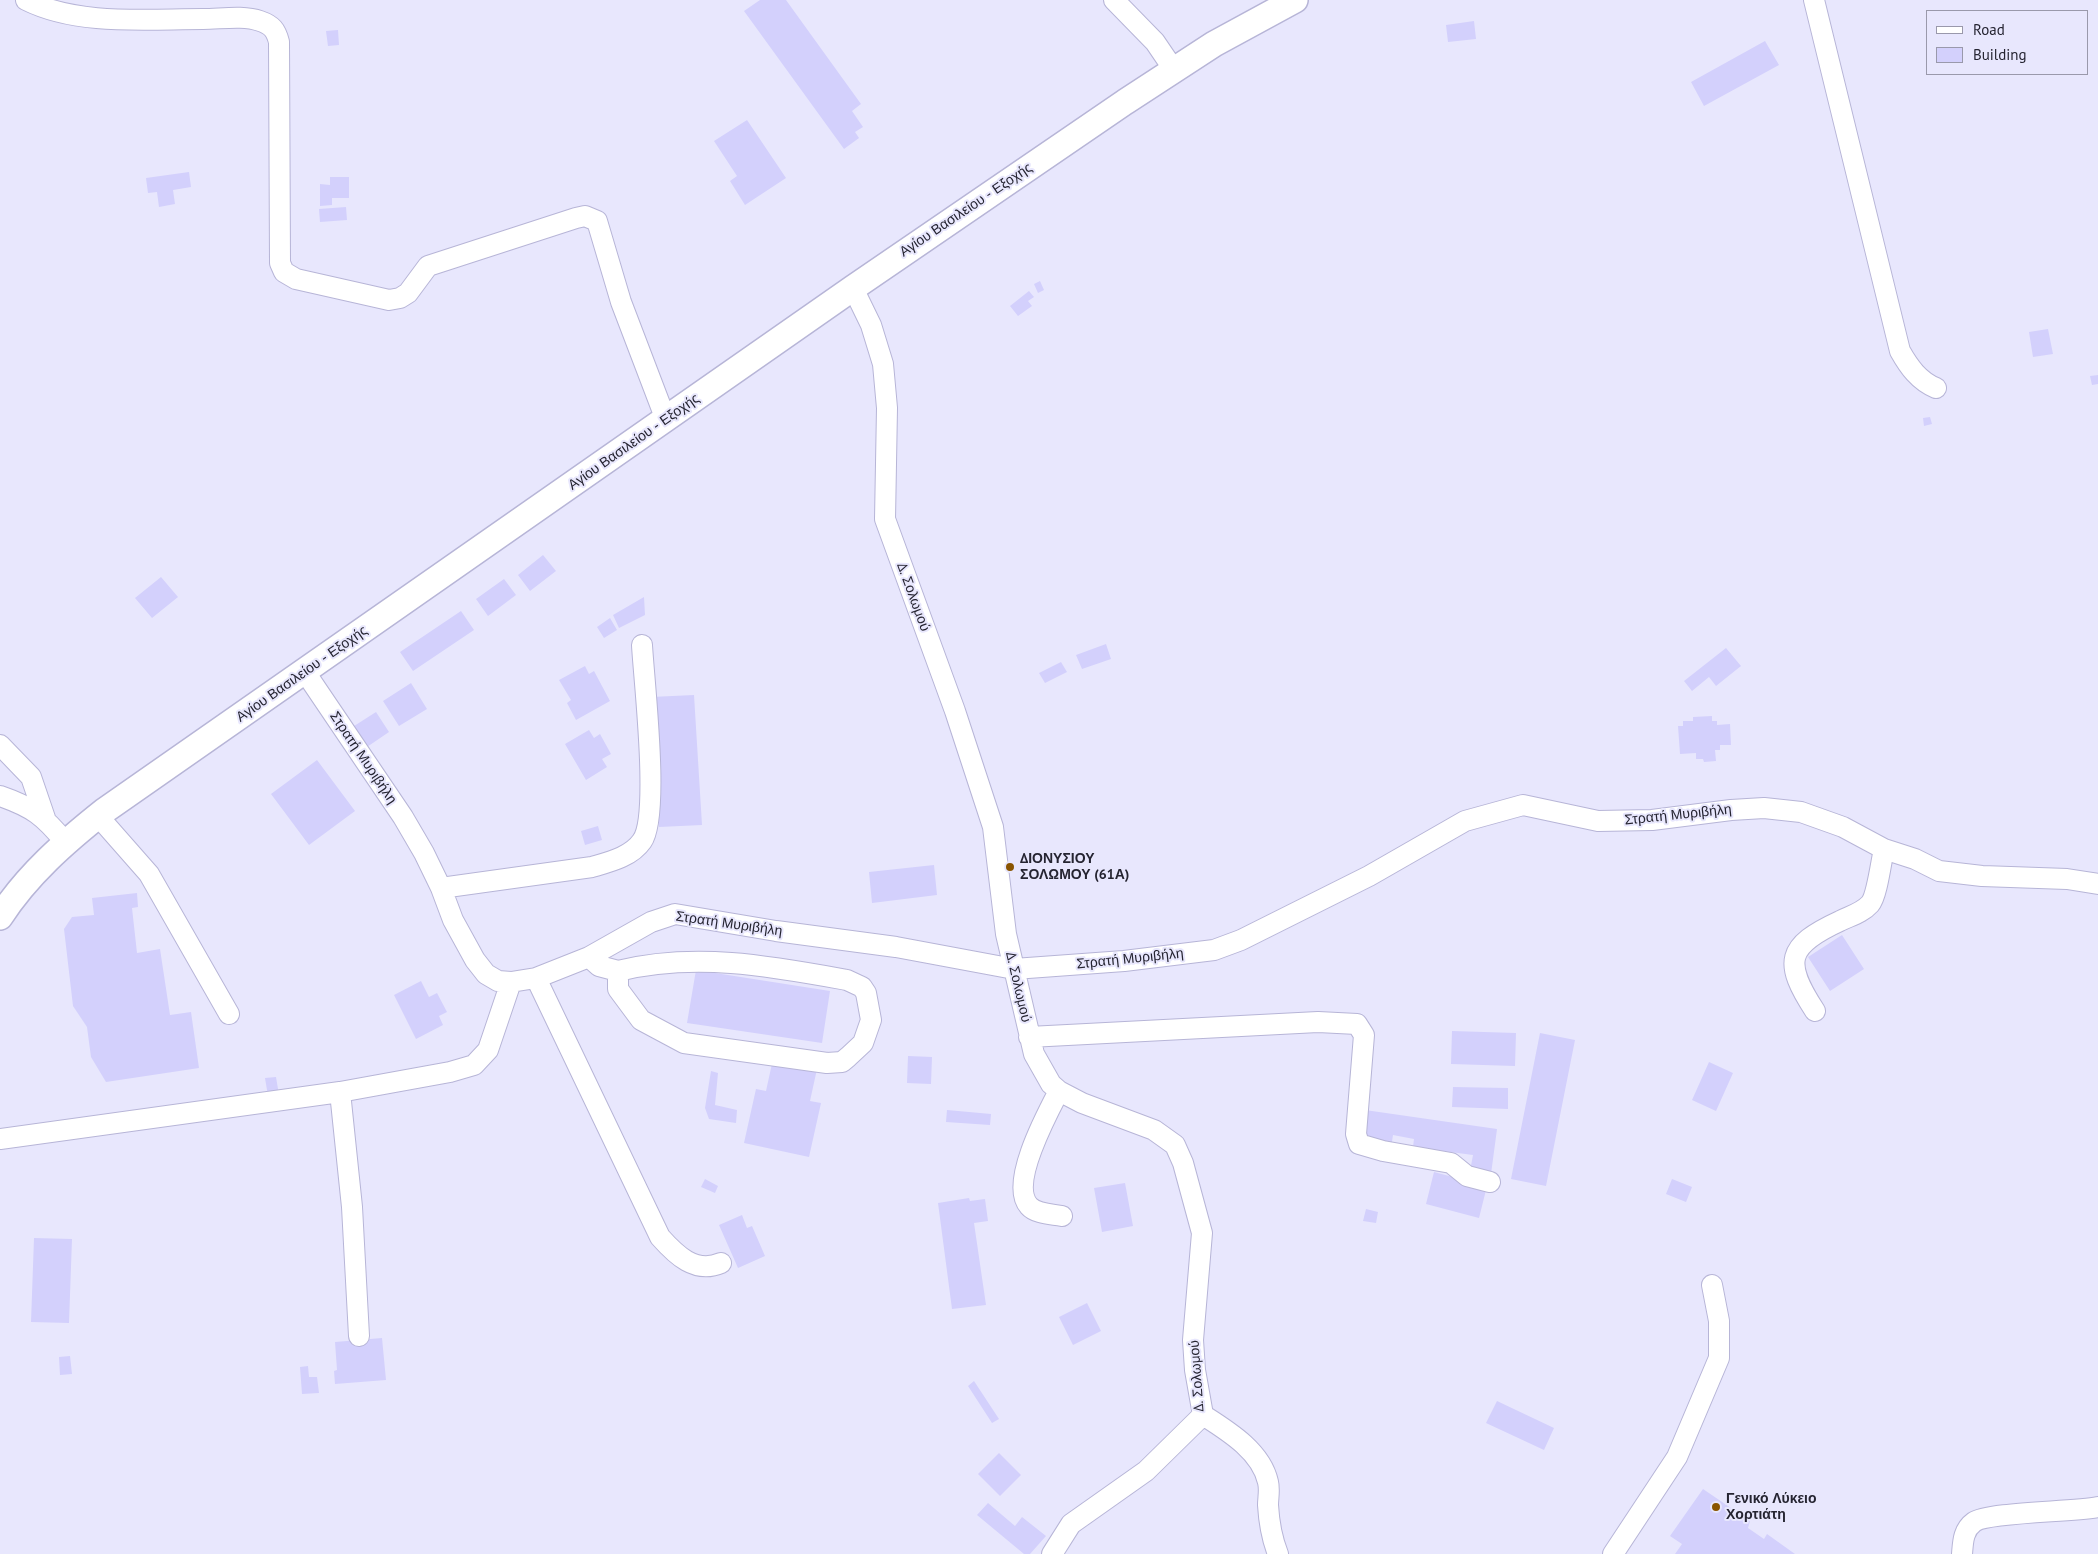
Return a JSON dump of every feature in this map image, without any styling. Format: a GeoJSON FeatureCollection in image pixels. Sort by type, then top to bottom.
{"type":"FeatureCollection","features":[{"type":"Feature","properties":{"kind":"main road","name":"Αγίου Βασιλείου - Εξοχής"},"geometry":{"type":"LineString","coordinates":[[0,917],[32,875],[65,842],[98,816],[853,288],[1174,70],[1250,23],[1295,0]]}},
{"type":"Feature","properties":{"kind":"street"},"geometry":{"type":"LineString","coordinates":[[26,0],[46,10],[70,16],[150,19],[235,18],[258,20],[271,25],[277,32],[279,42],[280,263],[284,272],[296,279],[389,300],[400,298],[408,293],[428,266],[576,218],[592,218],[597,221],[621,302],[666,420]]}},
{"type":"Feature","properties":{"kind":"street"},"geometry":{"type":"LineString","coordinates":[[1114,0],[1155,42],[1174,70]]}},
{"type":"Feature","properties":{"kind":"street"},"geometry":{"type":"LineString","coordinates":[[1814,0],[1900,352],[1910,369],[1927,384],[1936,388]]}},
{"type":"Feature","properties":{"kind":"street","name":"Δ. Σολωμού"},"geometry":{"type":"LineString","coordinates":[[853,288],[871,325],[883,364],[887,408],[886,519],[955,711],[992,827],[1001,902],[1014,969],[1034,1054],[1044,1073],[1059,1091],[1082,1103],[1154,1130],[1175,1145],[1184,1162],[1202,1233],[1193,1340],[1194,1370],[1203,1416],[1146,1472],[1071,1524],[1052,1554]]}},
{"type":"Feature","properties":{"kind":"street"},"geometry":{"type":"LineString","coordinates":[[442,888],[592,867],[616,860],[632,851],[642,841],[646,832],[651,788],[642,645]]}},
{"type":"Feature","properties":{"kind":"street","name":"Στρατή Μυριβήλη"},"geometry":{"type":"LineString","coordinates":[[305,672],[404,817],[442,888],[453,920],[480,967],[486,974],[498,981],[511,982],[536,978],[589,957],[650,922],[675,914],[776,931],[896,947],[1014,969],[1124,961],[1214,950],[1241,940],[1369,876],[1465,821],[1523,805],[1598,821],[1652,820],[1731,810],[1764,808],[1801,812],[1843,827],[1884,849],[1915,859],[1939,871],[1982,876],[2067,879],[2098,884]]}},
{"type":"Feature","properties":{"kind":"street"},"geometry":{"type":"LineString","coordinates":[[0,745],[31,777],[45,818]]}},
{"type":"Feature","properties":{"kind":"street"},"geometry":{"type":"LineString","coordinates":[[0,796],[21,803],[45,818],[65,842]]}},
{"type":"Feature","properties":{"kind":"street"},"geometry":{"type":"LineString","coordinates":[[98,816],[148,874],[230,1014]]}},
{"type":"Feature","properties":{"kind":"street"},"geometry":{"type":"LineString","coordinates":[[1816,1011],[1797,980],[1794,963],[1795,954],[1808,938],[1862,911],[1870,904],[1876,894],[1876,882],[1884,849]]}},
{"type":"Feature","properties":{"kind":"street"},"geometry":{"type":"LineString","coordinates":[[589,957],[598,966],[618,971],[648,963],[706,960],[847,980],[862,988],[866,993],[872,1020],[863,1043],[842,1062],[827,1063],[684,1044],[641,1020],[618,989],[618,971]]}},
{"type":"Feature","properties":{"kind":"street"},"geometry":{"type":"LineString","coordinates":[[536,978],[660,1237],[689,1263],[704,1267],[721,1263]]}},
{"type":"Feature","properties":{"kind":"street"},"geometry":{"type":"LineString","coordinates":[[0,1139],[340,1092],[450,1072],[474,1065],[488,1050],[511,982]]}},
{"type":"Feature","properties":{"kind":"street"},"geometry":{"type":"LineString","coordinates":[[1029,1037],[1318,1022],[1357,1024],[1364,1035],[1356,1134],[1359,1144],[1390,1153],[1451,1163],[1467,1176],[1490,1182]]}},
{"type":"Feature","properties":{"kind":"street"},"geometry":{"type":"LineString","coordinates":[[1059,1091],[1039,1132],[1023,1177],[1023,1188],[1024,1199],[1030,1208],[1062,1216]]}},
{"type":"Feature","properties":{"kind":"street"},"geometry":{"type":"LineString","coordinates":[[340,1092],[352,1206],[359,1336]]}},
{"type":"Feature","properties":{"kind":"street"},"geometry":{"type":"LineString","coordinates":[[1613,1554],[1677,1457],[1719,1358],[1719,1321],[1712,1285]]}},
{"type":"Feature","properties":{"kind":"street"},"geometry":{"type":"LineString","coordinates":[[1203,1416],[1229,1432],[1262,1464],[1268,1484],[1268,1505],[1274,1542],[1278,1554]]}},
{"type":"Feature","properties":{"kind":"street"},"geometry":{"type":"LineString","coordinates":[[1962,1554],[1966,1532],[1977,1520],[1995,1516],[2098,1507]]}},
{"type":"Feature","properties":{"kind":"building"},"geometry":{"type":"Polygon","coordinates":[[[760,0],[786,0],[861,104],[852,111],[863,127],[855,132],[859,138],[844,149],[744,11],[760,0]]]}},
{"type":"Feature","properties":{"kind":"building"},"geometry":{"type":"Polygon","coordinates":[[[1474,21],[1476,39],[1448,42],[1446,25],[1474,21]]]}},
{"type":"Feature","properties":{"kind":"building"},"geometry":{"type":"Polygon","coordinates":[[[338,30],[339,45],[328,46],[326,31],[338,30]]]}},
{"type":"Feature","properties":{"kind":"building"},"geometry":{"type":"Polygon","coordinates":[[[1765,41],[1779,65],[1704,106],[1691,82],[1765,41]]]}},
{"type":"Feature","properties":{"kind":"building"},"geometry":{"type":"Polygon","coordinates":[[[747,120],[786,178],[745,205],[730,181],[737,176],[714,141],[747,120]]]}},
{"type":"Feature","properties":{"kind":"building"},"geometry":{"type":"Polygon","coordinates":[[[189,172],[191,187],[173,190],[175,204],[159,207],[157,192],[148,193],[146,178],[189,172]]]}},
{"type":"Feature","properties":{"kind":"building"},"geometry":{"type":"Polygon","coordinates":[[[330,177],[349,177],[349,198],[332,198],[332,205],[320,206],[320,184],[330,185],[330,177]]]}},
{"type":"Feature","properties":{"kind":"building"},"geometry":{"type":"Polygon","coordinates":[[[346,207],[347,220],[320,222],[319,209],[346,207]]]}},
{"type":"Feature","properties":{"kind":"building"},"geometry":{"type":"Polygon","coordinates":[[[1040,281],[1044,290],[1038,293],[1034,284],[1040,281]]]}},
{"type":"Feature","properties":{"kind":"building"},"geometry":{"type":"Polygon","coordinates":[[[1029,291],[1034,297],[1028,301],[1032,306],[1018,316],[1010,306],[1029,291]]]}},
{"type":"Feature","properties":{"kind":"building"},"geometry":{"type":"Polygon","coordinates":[[[2048,329],[2053,354],[2033,357],[2029,332],[2048,329]]]}},
{"type":"Feature","properties":{"kind":"building"},"geometry":{"type":"Polygon","coordinates":[[[2098,375],[2098,384],[2092,385],[2090,376],[2098,375]]]}},
{"type":"Feature","properties":{"kind":"building"},"geometry":{"type":"Polygon","coordinates":[[[1930,417],[1932,424],[1924,426],[1923,418],[1930,417]]]}},
{"type":"Feature","properties":{"kind":"building"},"geometry":{"type":"Polygon","coordinates":[[[543,555],[556,571],[530,591],[518,575],[543,555]]]}},
{"type":"Feature","properties":{"kind":"building"},"geometry":{"type":"Polygon","coordinates":[[[161,577],[178,597],[152,618],[135,598],[161,577]]]}},
{"type":"Feature","properties":{"kind":"building"},"geometry":{"type":"Polygon","coordinates":[[[504,579],[516,595],[488,616],[476,599],[504,579]]]}},
{"type":"Feature","properties":{"kind":"building"},"geometry":{"type":"Polygon","coordinates":[[[644,597],[645,615],[619,628],[613,615],[644,597]]]}},
{"type":"Feature","properties":{"kind":"building"},"geometry":{"type":"Polygon","coordinates":[[[461,611],[474,630],[413,671],[400,652],[461,611]]]}},
{"type":"Feature","properties":{"kind":"building"},"geometry":{"type":"Polygon","coordinates":[[[610,618],[617,630],[604,638],[597,627],[610,618]]]}},
{"type":"Feature","properties":{"kind":"building"},"geometry":{"type":"Polygon","coordinates":[[[1106,644],[1111,659],[1082,669],[1076,655],[1106,644]]]}},
{"type":"Feature","properties":{"kind":"building"},"geometry":{"type":"Polygon","coordinates":[[[1726,648],[1741,666],[1716,686],[1709,677],[1692,691],[1684,681],[1726,648]]]}},
{"type":"Feature","properties":{"kind":"building"},"geometry":{"type":"Polygon","coordinates":[[[1061,662],[1067,672],[1045,683],[1039,673],[1061,662]]]}},
{"type":"Feature","properties":{"kind":"building"},"geometry":{"type":"Polygon","coordinates":[[[585,666],[589,674],[594,671],[610,701],[576,720],[567,703],[571,700],[559,680],[585,666]]]}},
{"type":"Feature","properties":{"kind":"building"},"geometry":{"type":"Polygon","coordinates":[[[411,683],[427,709],[399,726],[383,701],[411,683]]]}},
{"type":"Feature","properties":{"kind":"building"},"geometry":{"type":"Polygon","coordinates":[[[694,695],[702,825],[659,827],[651,697],[694,695]]]}},
{"type":"Feature","properties":{"kind":"building"},"geometry":{"type":"Polygon","coordinates":[[[376,712],[389,732],[364,749],[351,728],[376,712]]]}},
{"type":"Feature","properties":{"kind":"building"},"geometry":{"type":"Polygon","coordinates":[[[1712,716],[1712,721],[1717,721],[1717,725],[1730,724],[1731,745],[1720,745],[1720,750],[1715,750],[1716,761],[1704,762],[1703,759],[1696,759],[1696,753],[1680,754],[1678,726],[1683,726],[1683,721],[1693,721],[1693,717],[1712,716]]]}},
{"type":"Feature","properties":{"kind":"building"},"geometry":{"type":"Polygon","coordinates":[[[589,730],[594,738],[600,734],[611,754],[602,759],[607,767],[586,780],[565,744],[589,730]]]}},
{"type":"Feature","properties":{"kind":"building"},"geometry":{"type":"Polygon","coordinates":[[[317,760],[355,811],[309,845],[271,794],[317,760]]]}},
{"type":"Feature","properties":{"kind":"building"},"geometry":{"type":"Polygon","coordinates":[[[598,826],[602,840],[585,845],[581,831],[598,826]]]}},
{"type":"Feature","properties":{"kind":"building"},"geometry":{"type":"Polygon","coordinates":[[[934,865],[937,895],[872,903],[869,872],[934,865]]]}},
{"type":"Feature","properties":{"kind":"building"},"geometry":{"type":"Polygon","coordinates":[[[137,893],[138,907],[132,908],[137,953],[160,949],[170,1015],[191,1012],[199,1068],[106,1082],[91,1057],[87,1027],[73,1006],[64,929],[72,917],[94,915],[92,898],[137,893]]]}},
{"type":"Feature","properties":{"kind":"building"},"geometry":{"type":"Polygon","coordinates":[[[1842,935],[1864,969],[1830,991],[1808,957],[1842,935]]]}},
{"type":"Feature","properties":{"kind":"building"},"geometry":{"type":"Polygon","coordinates":[[[696,970],[830,991],[822,1043],[687,1023],[696,970]]]}},
{"type":"Feature","properties":{"kind":"building"},"geometry":{"type":"Polygon","coordinates":[[[421,981],[429,997],[437,993],[447,1012],[439,1016],[443,1025],[416,1039],[394,995],[421,981]]]}},
{"type":"Feature","properties":{"kind":"building"},"geometry":{"type":"Polygon","coordinates":[[[1452,1031],[1516,1033],[1515,1066],[1451,1064],[1452,1031]]]}},
{"type":"Feature","properties":{"kind":"building"},"geometry":{"type":"Polygon","coordinates":[[[1540,1033],[1575,1040],[1546,1186],[1511,1179],[1540,1033]]]}},
{"type":"Feature","properties":{"kind":"building"},"geometry":{"type":"Polygon","coordinates":[[[908,1056],[932,1057],[931,1084],[907,1083],[908,1056]]]}},
{"type":"Feature","properties":{"kind":"building"},"geometry":{"type":"Polygon","coordinates":[[[773,1059],[817,1069],[810,1101],[821,1103],[809,1157],[744,1143],[756,1089],[766,1091],[773,1059]]]}},
{"type":"Feature","properties":{"kind":"building"},"geometry":{"type":"Polygon","coordinates":[[[1709,1062],[1733,1073],[1716,1111],[1692,1100],[1709,1062]]]}},
{"type":"Feature","properties":{"kind":"building"},"geometry":{"type":"Polygon","coordinates":[[[711,1071],[718,1073],[715,1105],[737,1110],[736,1123],[709,1119],[705,1108],[711,1071]]]}},
{"type":"Feature","properties":{"kind":"building"},"geometry":{"type":"Polygon","coordinates":[[[276,1077],[279,1095],[268,1096],[265,1078],[276,1077]]]}},
{"type":"Feature","properties":{"kind":"building"},"geometry":{"type":"Polygon","coordinates":[[[1453,1087],[1508,1088],[1508,1109],[1452,1107],[1453,1087]]]}},
{"type":"Feature","properties":{"kind":"building"},"geometry":{"type":"Polygon","coordinates":[[[947,1110],[991,1114],[990,1125],[946,1122],[947,1110]]]}},
{"type":"Feature","properties":{"kind":"building"},"geometry":{"type":"Polygon","coordinates":[[[1365,1110],[1497,1129],[1491,1174],[1470,1171],[1473,1155],[1413,1147],[1414,1139],[1393,1135],[1391,1148],[1360,1137],[1365,1110]]]}},
{"type":"Feature","properties":{"kind":"building"},"geometry":{"type":"Polygon","coordinates":[[[1434,1172],[1487,1186],[1479,1218],[1426,1204],[1434,1172]]]}},
{"type":"Feature","properties":{"kind":"building"},"geometry":{"type":"Polygon","coordinates":[[[705,1179],[718,1186],[715,1193],[701,1187],[705,1179]]]}},
{"type":"Feature","properties":{"kind":"building"},"geometry":{"type":"Polygon","coordinates":[[[1672,1179],[1692,1187],[1686,1202],[1666,1194],[1672,1179]]]}},
{"type":"Feature","properties":{"kind":"building"},"geometry":{"type":"Polygon","coordinates":[[[1125,1183],[1133,1226],[1102,1232],[1094,1188],[1125,1183]]]}},
{"type":"Feature","properties":{"kind":"building"},"geometry":{"type":"Polygon","coordinates":[[[969,1198],[970,1201],[985,1199],[988,1221],[974,1223],[986,1305],[952,1309],[938,1203],[969,1198]]]}},
{"type":"Feature","properties":{"kind":"building"},"geometry":{"type":"Polygon","coordinates":[[[1366,1209],[1378,1212],[1376,1223],[1363,1221],[1366,1209]]]}},
{"type":"Feature","properties":{"kind":"building"},"geometry":{"type":"Polygon","coordinates":[[[742,1215],[747,1228],[752,1226],[765,1256],[738,1268],[719,1225],[742,1215]]]}},
{"type":"Feature","properties":{"kind":"building"},"geometry":{"type":"Polygon","coordinates":[[[34,1238],[72,1239],[69,1323],[31,1322],[34,1238]]]}},
{"type":"Feature","properties":{"kind":"building"},"geometry":{"type":"Polygon","coordinates":[[[1087,1303],[1101,1331],[1073,1345],[1059,1317],[1087,1303]]]}},
{"type":"Feature","properties":{"kind":"building"},"geometry":{"type":"Polygon","coordinates":[[[382,1338],[386,1380],[335,1384],[334,1371],[337,1370],[335,1342],[382,1338]]]}},
{"type":"Feature","properties":{"kind":"building"},"geometry":{"type":"Polygon","coordinates":[[[70,1356],[72,1374],[60,1375],[59,1357],[70,1356]]]}},
{"type":"Feature","properties":{"kind":"building"},"geometry":{"type":"Polygon","coordinates":[[[308,1366],[309,1377],[317,1377],[319,1393],[302,1394],[300,1367],[308,1366]]]}},
{"type":"Feature","properties":{"kind":"building"},"geometry":{"type":"Polygon","coordinates":[[[974,1381],[999,1419],[992,1423],[968,1386],[974,1381]]]}},
{"type":"Feature","properties":{"kind":"building"},"geometry":{"type":"Polygon","coordinates":[[[1497,1401],[1554,1428],[1544,1450],[1486,1423],[1497,1401]]]}},
{"type":"Feature","properties":{"kind":"building"},"geometry":{"type":"Polygon","coordinates":[[[999,1453],[1021,1475],[1000,1496],[978,1474],[999,1453]]]}},
{"type":"Feature","properties":{"kind":"building"},"geometry":{"type":"Polygon","coordinates":[[[1703,1489],[1750,1521],[1748,1528],[1764,1539],[1767,1534],[1795,1554],[1675,1554],[1682,1544],[1670,1536],[1703,1489]]]}},
{"type":"Feature","properties":{"kind":"building"},"geometry":{"type":"Polygon","coordinates":[[[988,1503],[1015,1526],[1022,1517],[1046,1536],[1030,1554],[1024,1554],[977,1515],[988,1503]]]}},
{"type":"Feature","properties":{"kind":"place","name":"ΔΙΟΝΥΣΙΟΥ ΣΟΛΩΜΟΥ (61Α)"},"geometry":{"type":"Point","coordinates":[1010,867]}},
{"type":"Feature","properties":{"kind":"place","name":"Γενικό Λύκειο Χορτιάτη"},"geometry":{"type":"Point","coordinates":[1716,1507]}}]}
